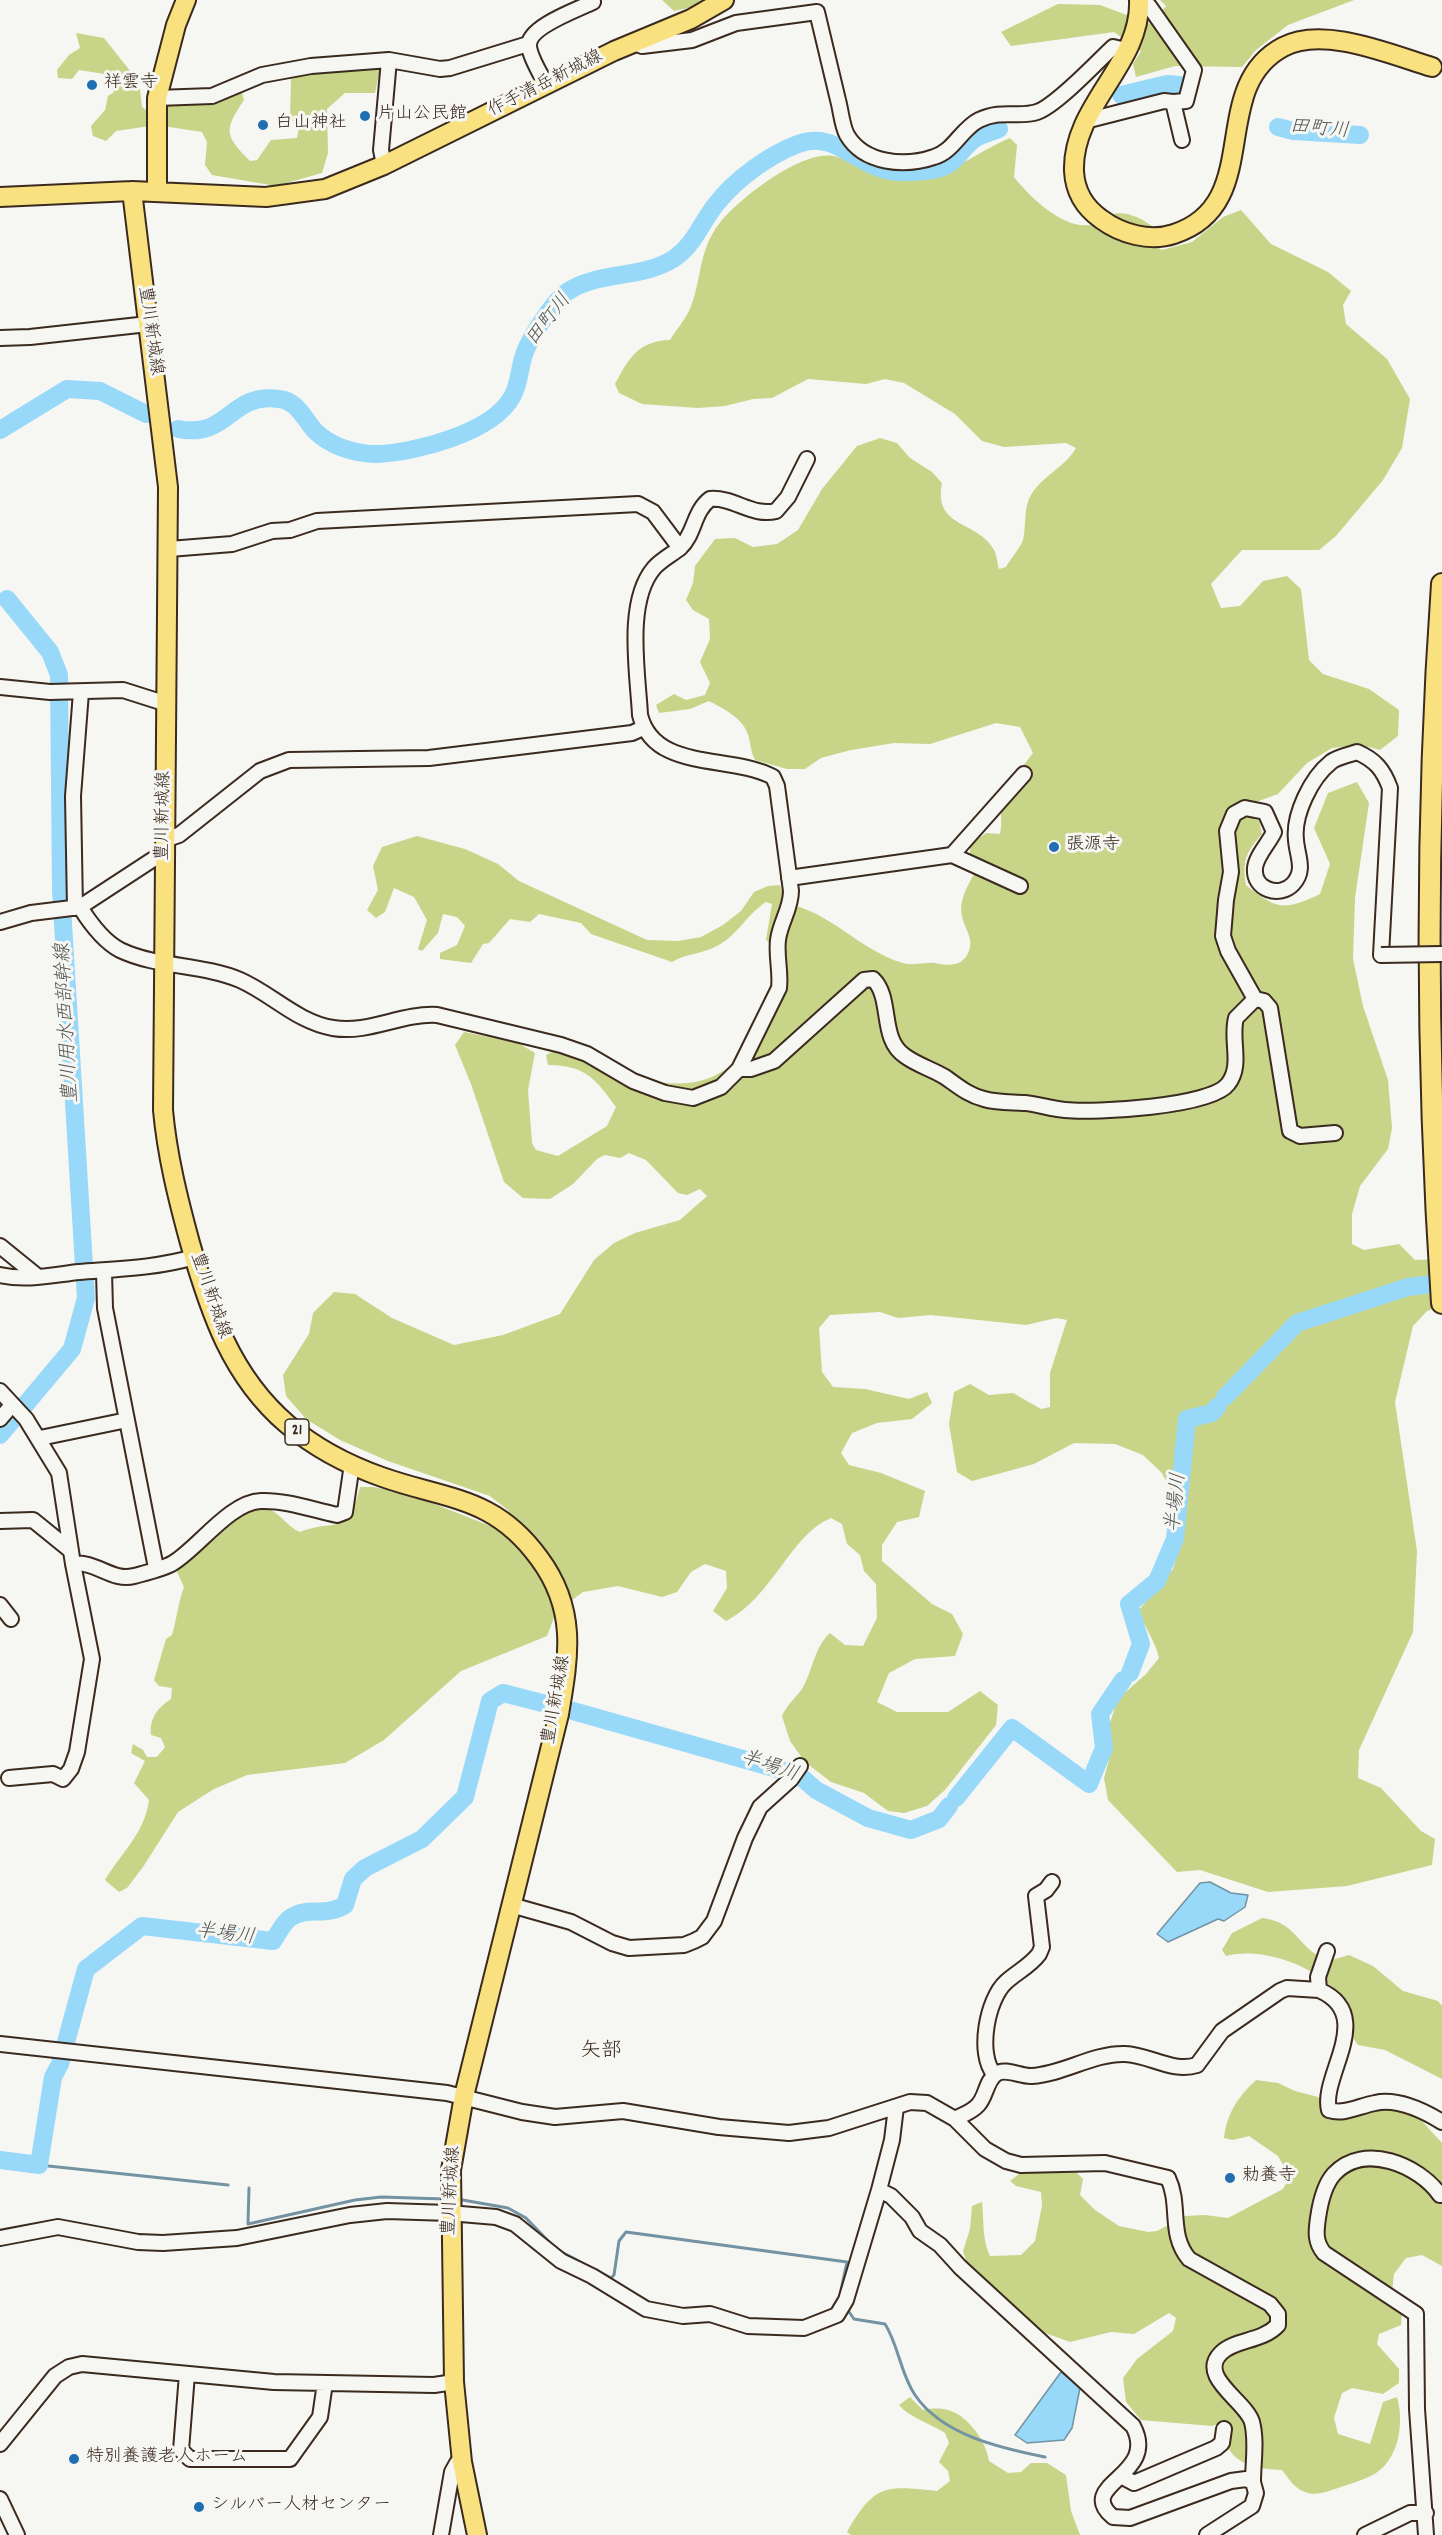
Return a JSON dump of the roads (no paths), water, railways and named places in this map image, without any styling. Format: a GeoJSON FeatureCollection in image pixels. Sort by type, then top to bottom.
{"type":"FeatureCollection","features":[{"type":"Feature","properties":{"kind":"highway"},"geometry":{"type":"LineString","coordinates":[[1442,584],[1431,886],[1438,1238],[1442,1303]]}},
{"type":"Feature","properties":{"kind":"main road"},"geometry":{"type":"LineString","coordinates":[[0,196],[158,192],[157,98],[176,25],[186,0]]}},
{"type":"Feature","properties":{"kind":"main road","name":"作手清岳新城線"},"geometry":{"type":"LineString","coordinates":[[158,192],[234,197],[298,194],[325,189],[384,165],[634,42],[691,19],[724,0]]}},
{"type":"Feature","properties":{"kind":"main road"},"geometry":{"type":"LineString","coordinates":[[1139,2],[1134,30],[1126,50],[1087,116],[1077,140],[1074,162],[1075,188],[1089,211],[1110,226],[1138,236],[1165,237],[1190,229],[1210,213],[1225,188],[1232,168],[1243,96],[1252,76],[1268,58],[1283,46],[1305,39],[1329,40],[1363,47],[1432,67]]}},
{"type":"Feature","properties":{"kind":"main road","name":"豊川新城線"},"geometry":{"type":"LineString","coordinates":[[132,191],[165,444],[169,549],[161,1072],[165,1133],[176,1192],[209,1308],[221,1337],[248,1382],[288,1425],[316,1445],[384,1478],[473,1504],[495,1514],[530,1545],[552,1574],[563,1602],[569,1632],[567,1666],[558,1714],[464,2096],[451,2170],[449,2213],[454,2382],[462,2462],[477,2535]]}},
{"type":"Feature","properties":{"kind":"street"},"geometry":{"type":"LineString","coordinates":[[157,98],[212,96],[262,75],[284,69],[388,60],[440,69],[498,55],[528,44],[535,31],[593,2]]}},
{"type":"Feature","properties":{"kind":"street"},"geometry":{"type":"LineString","coordinates":[[1087,116],[1093,119],[1164,101],[1186,101],[1194,70],[1149,6],[1139,2]]}},
{"type":"Feature","properties":{"kind":"street"},"geometry":{"type":"LineString","coordinates":[[634,42],[642,46],[692,40],[722,26],[817,12],[846,134],[861,151],[872,157],[888,161],[934,157],[947,150],[978,120],[1002,112],[1037,112],[1054,101],[1113,47],[1126,50]]}},
{"type":"Feature","properties":{"kind":"street"},"geometry":{"type":"LineString","coordinates":[[528,44],[546,85]]}},
{"type":"Feature","properties":{"kind":"street"},"geometry":{"type":"LineString","coordinates":[[384,165],[381,150],[388,60]]}},
{"type":"Feature","properties":{"kind":"street"},"geometry":{"type":"LineString","coordinates":[[1173,102],[1182,140]]}},
{"type":"Feature","properties":{"kind":"street"},"geometry":{"type":"LineString","coordinates":[[0,338],[148,324]]}},
{"type":"Feature","properties":{"kind":"street"},"geometry":{"type":"LineString","coordinates":[[77,692],[73,796],[76,908],[104,939],[119,949],[239,980],[279,1005],[331,1028],[351,1030],[422,1014],[437,1015],[561,1044],[587,1054],[633,1081],[665,1093],[693,1098],[721,1087],[739,1069],[778,988],[780,974],[777,943],[791,902],[789,878],[777,786],[773,777],[730,764],[673,753],[662,747],[643,728],[640,715],[636,616],[649,575],[655,567],[687,541],[696,515],[711,499],[723,498],[757,512],[776,511],[788,497],[807,459]]}},
{"type":"Feature","properties":{"kind":"street"},"geometry":{"type":"LineString","coordinates":[[169,549],[232,544],[272,531],[290,530],[317,521],[638,504],[653,512],[680,548]]}},
{"type":"Feature","properties":{"kind":"street"},"geometry":{"type":"LineString","coordinates":[[0,687],[55,692],[123,690],[167,704]]}},
{"type":"Feature","properties":{"kind":"street"},"geometry":{"type":"LineString","coordinates":[[0,922],[31,913],[76,908],[156,858],[179,835],[260,771],[289,760],[429,758],[632,733],[643,728]]}},
{"type":"Feature","properties":{"kind":"street"},"geometry":{"type":"LineString","coordinates":[[1255,999],[1223,936],[1231,872],[1227,831],[1230,822],[1234,814],[1245,808],[1265,812],[1274,832],[1258,859],[1255,868],[1256,878],[1264,889],[1277,892],[1288,889],[1299,878],[1301,864],[1296,839],[1306,796],[1332,761],[1357,752],[1372,759],[1384,772],[1390,788],[1381,955],[1442,954]]}},
{"type":"Feature","properties":{"kind":"street"},"geometry":{"type":"LineString","coordinates":[[952,855],[1024,774]]}},
{"type":"Feature","properties":{"kind":"street"},"geometry":{"type":"LineString","coordinates":[[789,878],[952,855],[1020,886]]}},
{"type":"Feature","properties":{"kind":"street"},"geometry":{"type":"LineString","coordinates":[[739,1069],[751,1069],[774,1061],[864,980],[873,979],[881,986],[894,1044],[903,1055],[944,1077],[967,1094],[994,1101],[1027,1103],[1066,1110],[1129,1109],[1168,1104],[1216,1094],[1228,1084],[1235,1071],[1236,1018],[1255,999]]}},
{"type":"Feature","properties":{"kind":"street"},"geometry":{"type":"LineString","coordinates":[[1255,999],[1264,1001],[1270,1008],[1290,1131],[1300,1136],[1335,1133]]}},
{"type":"Feature","properties":{"kind":"street"},"geometry":{"type":"LineString","coordinates":[[0,1246],[37,1276]]}},
{"type":"Feature","properties":{"kind":"street"},"geometry":{"type":"LineString","coordinates":[[0,1275],[20,1280],[37,1276],[100,1272],[194,1257]]}},
{"type":"Feature","properties":{"kind":"street"},"geometry":{"type":"LineString","coordinates":[[100,1272],[156,1568]]}},
{"type":"Feature","properties":{"kind":"street"},"geometry":{"type":"LineString","coordinates":[[0,1391],[40,1438],[59,1473],[72,1557],[92,1659],[77,1752],[71,1769],[63,1779],[53,1774],[9,1778]]}},
{"type":"Feature","properties":{"kind":"street"},"geometry":{"type":"LineString","coordinates":[[0,1419],[13,1406]]}},
{"type":"Feature","properties":{"kind":"street"},"geometry":{"type":"LineString","coordinates":[[40,1438],[127,1420]]}},
{"type":"Feature","properties":{"kind":"street"},"geometry":{"type":"LineString","coordinates":[[0,1521],[33,1520],[72,1557],[113,1575],[132,1577],[172,1564],[233,1511],[247,1504],[260,1501],[337,1515],[345,1512],[352,1464]]}},
{"type":"Feature","properties":{"kind":"street"},"geometry":{"type":"LineString","coordinates":[[0,1605],[11,1619]]}},
{"type":"Feature","properties":{"kind":"street"},"geometry":{"type":"LineString","coordinates":[[511,1905],[571,1922],[612,1943],[629,1948],[684,1945],[694,1941],[708,1930],[714,1921],[745,1838],[760,1807],[791,1779],[800,1767]]}},
{"type":"Feature","properties":{"kind":"street"},"geometry":{"type":"LineString","coordinates":[[994,2074],[987,2066],[984,2054],[986,2030],[998,1991],[1039,1954],[1042,1947],[1036,1896],[1046,1890],[1052,1882]]}},
{"type":"Feature","properties":{"kind":"street"},"geometry":{"type":"LineString","coordinates":[[1320,1990],[1318,1977],[1328,1952]]}},
{"type":"Feature","properties":{"kind":"street"},"geometry":{"type":"LineString","coordinates":[[955,2119],[980,2104],[994,2074],[1000,2071],[1029,2076],[1042,2075],[1098,2058],[1126,2054],[1177,2067],[1197,2065],[1222,2031],[1287,1988],[1320,1990],[1335,2000],[1343,2017],[1345,2035],[1326,2101],[1329,2110],[1338,2113],[1377,2102],[1392,2101],[1442,2122]]}},
{"type":"Feature","properties":{"kind":"street"},"geometry":{"type":"LineString","coordinates":[[0,2044],[464,2096],[522,2112],[555,2117],[623,2111],[719,2127],[789,2133],[829,2128],[910,2102],[927,2103],[955,2119],[985,2149],[1006,2161],[1021,2165],[1105,2163],[1168,2178],[1172,2192],[1177,2241],[1183,2252],[1189,2259],[1270,2304],[1278,2314],[1278,2325],[1269,2334],[1227,2349],[1220,2354],[1215,2364],[1221,2386],[1243,2405],[1251,2419],[1253,2482],[1256,2493],[1252,2506],[1207,2535]]}},
{"type":"Feature","properties":{"kind":"street"},"geometry":{"type":"LineString","coordinates":[[0,2238],[58,2227],[138,2242],[163,2243],[237,2238],[351,2214],[387,2211],[496,2217],[514,2224],[561,2261],[646,2309],[683,2316],[710,2314],[748,2326],[804,2328],[837,2315],[843,2305],[879,2190],[892,2140],[896,2107]]}},
{"type":"Feature","properties":{"kind":"street"},"geometry":{"type":"LineString","coordinates":[[1426,2535],[1417,2409],[1416,2314],[1324,2253],[1318,2246],[1316,2234],[1327,2185],[1334,2174],[1351,2163],[1370,2159],[1390,2161],[1427,2179],[1440,2195]]}},
{"type":"Feature","properties":{"kind":"street"},"geometry":{"type":"LineString","coordinates":[[879,2190],[891,2196],[912,2217],[920,2231],[940,2245],[960,2268],[1130,2422],[1138,2437],[1138,2451],[1135,2461],[1121,2476],[1108,2485],[1102,2497],[1105,2509],[1118,2519],[1130,2518],[1231,2481],[1246,2479],[1253,2482]]}},
{"type":"Feature","properties":{"kind":"street"},"geometry":{"type":"LineString","coordinates":[[0,2445],[55,2376],[69,2367],[82,2364],[274,2382],[434,2385],[454,2382]]}},
{"type":"Feature","properties":{"kind":"street"},"geometry":{"type":"LineString","coordinates":[[187,2374],[181,2450],[190,2459],[290,2459],[320,2417],[325,2383]]}},
{"type":"Feature","properties":{"kind":"street"},"geometry":{"type":"LineString","coordinates":[[1121,2476],[1134,2483],[1216,2448],[1222,2444],[1224,2428]]}},
{"type":"Feature","properties":{"kind":"street"},"geometry":{"type":"LineString","coordinates":[[441,2535],[452,2472],[457,2463],[462,2462]]}},
{"type":"Feature","properties":{"kind":"street"},"geometry":{"type":"LineString","coordinates":[[0,2499],[17,2535]]}},
{"type":"Feature","properties":{"kind":"street"},"geometry":{"type":"LineString","coordinates":[[1365,2535],[1410,2513],[1426,2513]]}},
{"type":"Feature","properties":{"kind":"water"},"geometry":{"type":"Polygon","coordinates":[[[1210,1882],[1231,1893],[1248,1895],[1245,1907],[1224,1921],[1218,1919],[1168,1942],[1157,1934],[1200,1883],[1210,1882]]]}},
{"type":"Feature","properties":{"kind":"water"},"geometry":{"type":"Polygon","coordinates":[[[1061,2372],[1080,2388],[1072,2428],[1064,2440],[1027,2443],[1015,2435],[1061,2372]]]}},
{"type":"Feature","properties":{"kind":"waterway","name":"田町川"},"geometry":{"type":"LineString","coordinates":[[1121,95],[1167,84],[1180,85]]}},
{"type":"Feature","properties":{"kind":"waterway","name":"田町川"},"geometry":{"type":"LineString","coordinates":[[1278,127],[1293,131],[1360,135]]}},
{"type":"Feature","properties":{"kind":"waterway","name":"田町川"},"geometry":{"type":"LineString","coordinates":[[178,429],[209,428],[249,402],[279,399],[286,400],[296,407],[321,436],[351,451],[368,454],[392,453],[451,439],[488,421],[502,410],[512,397],[518,383],[523,358],[530,342],[541,322],[561,297],[579,285],[648,270],[673,259],[687,247],[711,210],[725,194],[743,177],[776,154],[798,144],[821,141],[842,148],[871,165],[888,171],[926,171],[947,165],[976,138],[999,129]]}},
{"type":"Feature","properties":{"kind":"waterway","name":"田町川"},"geometry":{"type":"LineString","coordinates":[[0,430],[67,389],[100,391],[146,414]]}},
{"type":"Feature","properties":{"kind":"waterway","name":"豊川用水西部幹線"},"geometry":{"type":"LineString","coordinates":[[0,1435],[72,1349],[86,1298],[61,891],[59,675],[50,652],[7,599]]}},
{"type":"Feature","properties":{"kind":"waterway","name":"半場川"},"geometry":{"type":"LineString","coordinates":[[1225,1397],[1297,1323],[1408,1287],[1442,1283]]}},
{"type":"Feature","properties":{"kind":"waterway","name":"半場川"},"geometry":{"type":"LineString","coordinates":[[1130,1673],[1141,1644],[1129,1604],[1157,1581],[1175,1539],[1187,1419],[1212,1413],[1218,1406]]}},
{"type":"Feature","properties":{"kind":"waterway","name":"半場川"},"geometry":{"type":"LineString","coordinates":[[956,1798],[1012,1728],[1089,1784],[1104,1748],[1100,1714],[1123,1680]]}},
{"type":"Feature","properties":{"kind":"waterway","name":"半場川"},"geometry":{"type":"LineString","coordinates":[[0,2160],[39,2165],[53,2077],[60,2064],[86,1969],[142,1926],[273,1941],[285,1923],[297,1914],[330,1911],[345,1905],[353,1879],[365,1868],[422,1839],[465,1797],[490,1701],[503,1693],[550,1705]]}},
{"type":"Feature","properties":{"kind":"waterway","name":"半場川"},"geometry":{"type":"LineString","coordinates":[[573,1711],[799,1775],[816,1790],[868,1818],[911,1830],[939,1819],[949,1806]]}},
{"type":"Feature","properties":{"kind":"waterway"},"geometry":{"type":"LineString","coordinates":[[39,2165],[228,2185]]}},
{"type":"Feature","properties":{"kind":"waterway"},"geometry":{"type":"LineString","coordinates":[[249,2188],[248,2224],[355,2200],[381,2197],[445,2199]]}},
{"type":"Feature","properties":{"kind":"waterway"},"geometry":{"type":"LineString","coordinates":[[457,2199],[508,2208],[526,2218],[556,2249],[611,2278],[614,2275],[619,2241],[626,2232],[847,2262],[839,2299],[841,2301]]}},
{"type":"Feature","properties":{"kind":"waterway"},"geometry":{"type":"LineString","coordinates":[[847,2309],[854,2319],[885,2324],[910,2387],[926,2409],[940,2420],[973,2438],[1045,2457]]}},
{"type":"Feature","properties":{"kind":"place","name":"祥雲寺"},"geometry":{"type":"Point","coordinates":[92,85]}},
{"type":"Feature","properties":{"kind":"place","name":"片山公民館"},"geometry":{"type":"Point","coordinates":[365,116]}},
{"type":"Feature","properties":{"kind":"place","name":"白山神社"},"geometry":{"type":"Point","coordinates":[263,125]}},
{"type":"Feature","properties":{"kind":"place","name":"張源寺"},"geometry":{"type":"Point","coordinates":[1054,847]}},
{"type":"Feature","properties":{"kind":"place","name":"勅養寺"},"geometry":{"type":"Point","coordinates":[1230,2178]}},
{"type":"Feature","properties":{"kind":"place","name":"特別養護老人ホーム"},"geometry":{"type":"Point","coordinates":[74,2459]}},
{"type":"Feature","properties":{"kind":"place","name":"シルバー人材センター"},"geometry":{"type":"Point","coordinates":[199,2507]}},
{"type":"Feature","properties":{"kind":"district","name":"矢部"},"geometry":{"type":"Point","coordinates":[601,2053]}}]}
